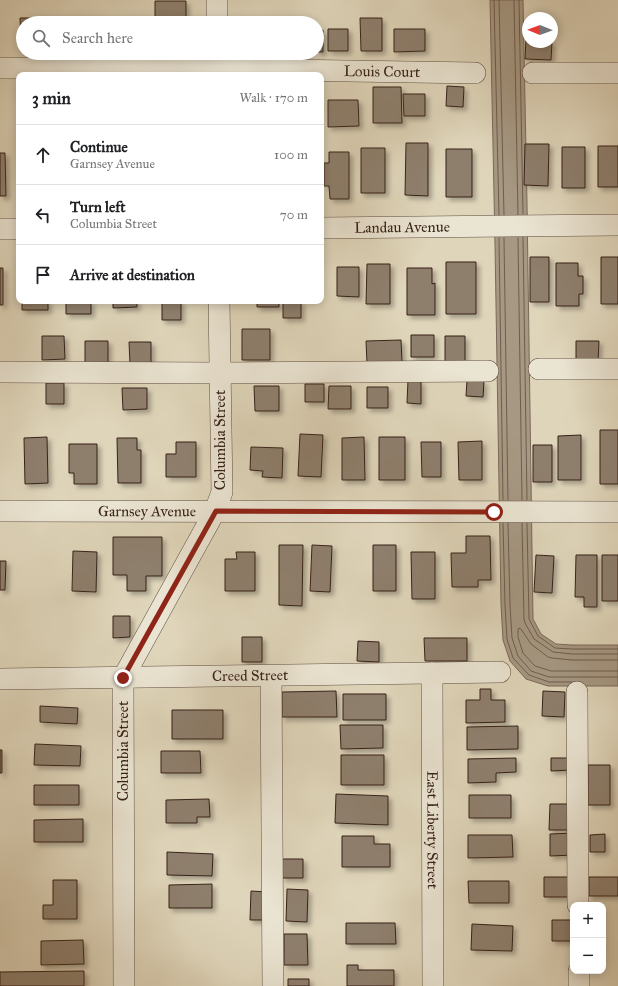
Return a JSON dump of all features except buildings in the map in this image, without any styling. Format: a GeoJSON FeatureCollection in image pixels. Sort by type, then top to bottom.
{"type":"FeatureCollection","features":[{"type":"Feature","properties":{"kind":"street"},"geometry":{"type":"LineString","coordinates":[[217,0],[217,16]]}},
{"type":"Feature","properties":{"kind":"street","name":"Louis Court"},"geometry":{"type":"LineString","coordinates":[[0,68],[217,66],[475,73]]}},
{"type":"Feature","properties":{"kind":"street"},"geometry":{"type":"LineString","coordinates":[[533,73],[618,73]]}},
{"type":"Feature","properties":{"kind":"street","name":"Landau Avenue"},"geometry":{"type":"LineString","coordinates":[[324,228],[618,225]]}},
{"type":"Feature","properties":{"kind":"street"},"geometry":{"type":"LineString","coordinates":[[0,229],[16,229]]}},
{"type":"Feature","properties":{"kind":"street","name":"Columbia Street"},"geometry":{"type":"LineString","coordinates":[[124,986],[123,678],[216,511],[222,492],[219,304]]}},
{"type":"Feature","properties":{"kind":"street"},"geometry":{"type":"LineString","coordinates":[[540,369],[618,369]]}},
{"type":"Feature","properties":{"kind":"street"},"geometry":{"type":"LineString","coordinates":[[0,372],[220,373],[488,371]]}},
{"type":"Feature","properties":{"kind":"street","name":"Garnsey Avenue"},"geometry":{"type":"LineString","coordinates":[[0,511],[618,512]]}},
{"type":"Feature","properties":{"kind":"street","name":"Creed Street"},"geometry":{"type":"LineString","coordinates":[[0,679],[500,672]]}},
{"type":"Feature","properties":{"kind":"street","name":"East Liberty Street"},"geometry":{"type":"LineString","coordinates":[[432,673],[433,986]]}},
{"type":"Feature","properties":{"kind":"street"},"geometry":{"type":"LineString","coordinates":[[271,676],[273,986]]}},
{"type":"Feature","properties":{"kind":"street"},"geometry":{"type":"LineString","coordinates":[[577,692],[578,902]]}},
{"type":"Feature","properties":{"kind":"street"},"geometry":{"type":"LineString","coordinates":[[579,974],[579,986]]}},
{"type":"Feature","properties":{"kind":"water"},"geometry":{"type":"Polygon","coordinates":[[[490,0],[523,0],[522,48],[524,48],[527,203],[533,619],[541,634],[556,644],[618,645],[618,686],[548,686],[526,679],[510,661],[503,640],[501,605],[490,0]]]}},
{"type":"Feature","properties":{"kind":"route"},"geometry":{"type":"LineString","coordinates":[[123,678],[216,511],[494,512]]}}]}
